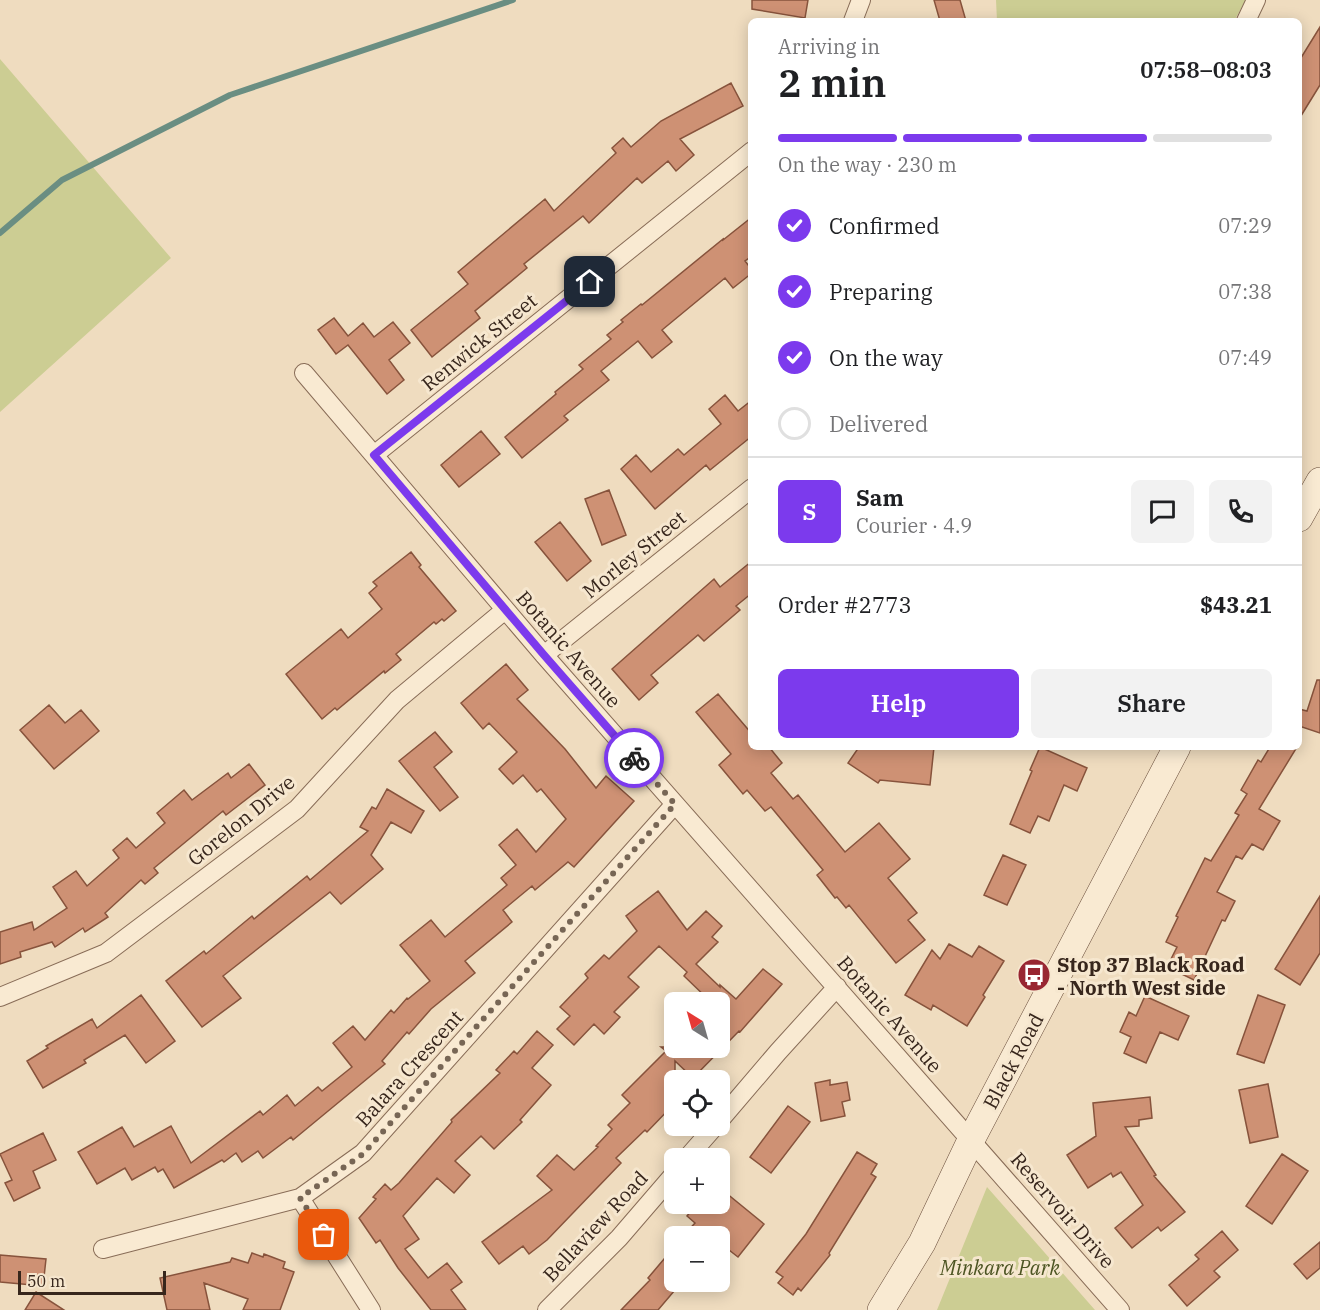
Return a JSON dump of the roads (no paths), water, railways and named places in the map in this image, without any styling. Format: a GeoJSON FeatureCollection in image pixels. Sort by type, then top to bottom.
{"type":"FeatureCollection","features":[{"type":"Feature","properties":{"kind":"main road"},"geometry":{"type":"LineString","coordinates":[[1302,513],[1320,481]]}},
{"type":"Feature","properties":{"kind":"main road","name":"Black Road"},"geometry":{"type":"LineString","coordinates":[[881,1310],[922,1244],[971,1140],[1175,750]]}},
{"type":"Feature","properties":{"kind":"street"},"geometry":{"type":"LineString","coordinates":[[855,18],[861,0]]}},
{"type":"Feature","properties":{"kind":"street"},"geometry":{"type":"LineString","coordinates":[[1247,18],[1256,0]]}},
{"type":"Feature","properties":{"kind":"street","name":"Renwick Street"},"geometry":{"type":"LineString","coordinates":[[374,455],[748,155]]}},
{"type":"Feature","properties":{"kind":"street","name":"Botanic Avenue"},"geometry":{"type":"LineString","coordinates":[[304,373],[544,655],[971,1140]]}},
{"type":"Feature","properties":{"kind":"street","name":"Morley Street"},"geometry":{"type":"LineString","coordinates":[[544,655],[748,491]]}},
{"type":"Feature","properties":{"kind":"street","name":"Gorelon Drive"},"geometry":{"type":"LineString","coordinates":[[0,997],[106,953],[297,809],[397,700],[505,610]]}},
{"type":"Feature","properties":{"kind":"street","name":"Balara Crescent"},"geometry":{"type":"LineString","coordinates":[[103,1249],[300,1198],[363,1154],[675,804]]}},
{"type":"Feature","properties":{"kind":"street"},"geometry":{"type":"LineString","coordinates":[[730,1108],[837,987]]}},
{"type":"Feature","properties":{"kind":"street"},"geometry":{"type":"LineString","coordinates":[[696,1148],[706,1136]]}},
{"type":"Feature","properties":{"kind":"street","name":"Reservoir Drive"},"geometry":{"type":"LineString","coordinates":[[971,1140],[1120,1310]]}},
{"type":"Feature","properties":{"kind":"street","name":"Bellaview Road"},"geometry":{"type":"LineString","coordinates":[[547,1310],[619,1238],[664,1186]]}},
{"type":"Feature","properties":{"kind":"street"},"geometry":{"type":"LineString","coordinates":[[300,1198],[371,1310]]}},
{"type":"Feature","properties":{"kind":"waterway"},"geometry":{"type":"LineString","coordinates":[[0,233],[62,180],[230,95],[513,0]]}},
{"type":"Feature","properties":{"kind":"place","name":"Stop 37 Black Road - North West side"},"geometry":{"type":"Point","coordinates":[1034,975]}},
{"type":"Feature","properties":{"kind":"park label","name":"Minkara Park"},"geometry":{"type":"Point","coordinates":[1000,1267]}}]}
